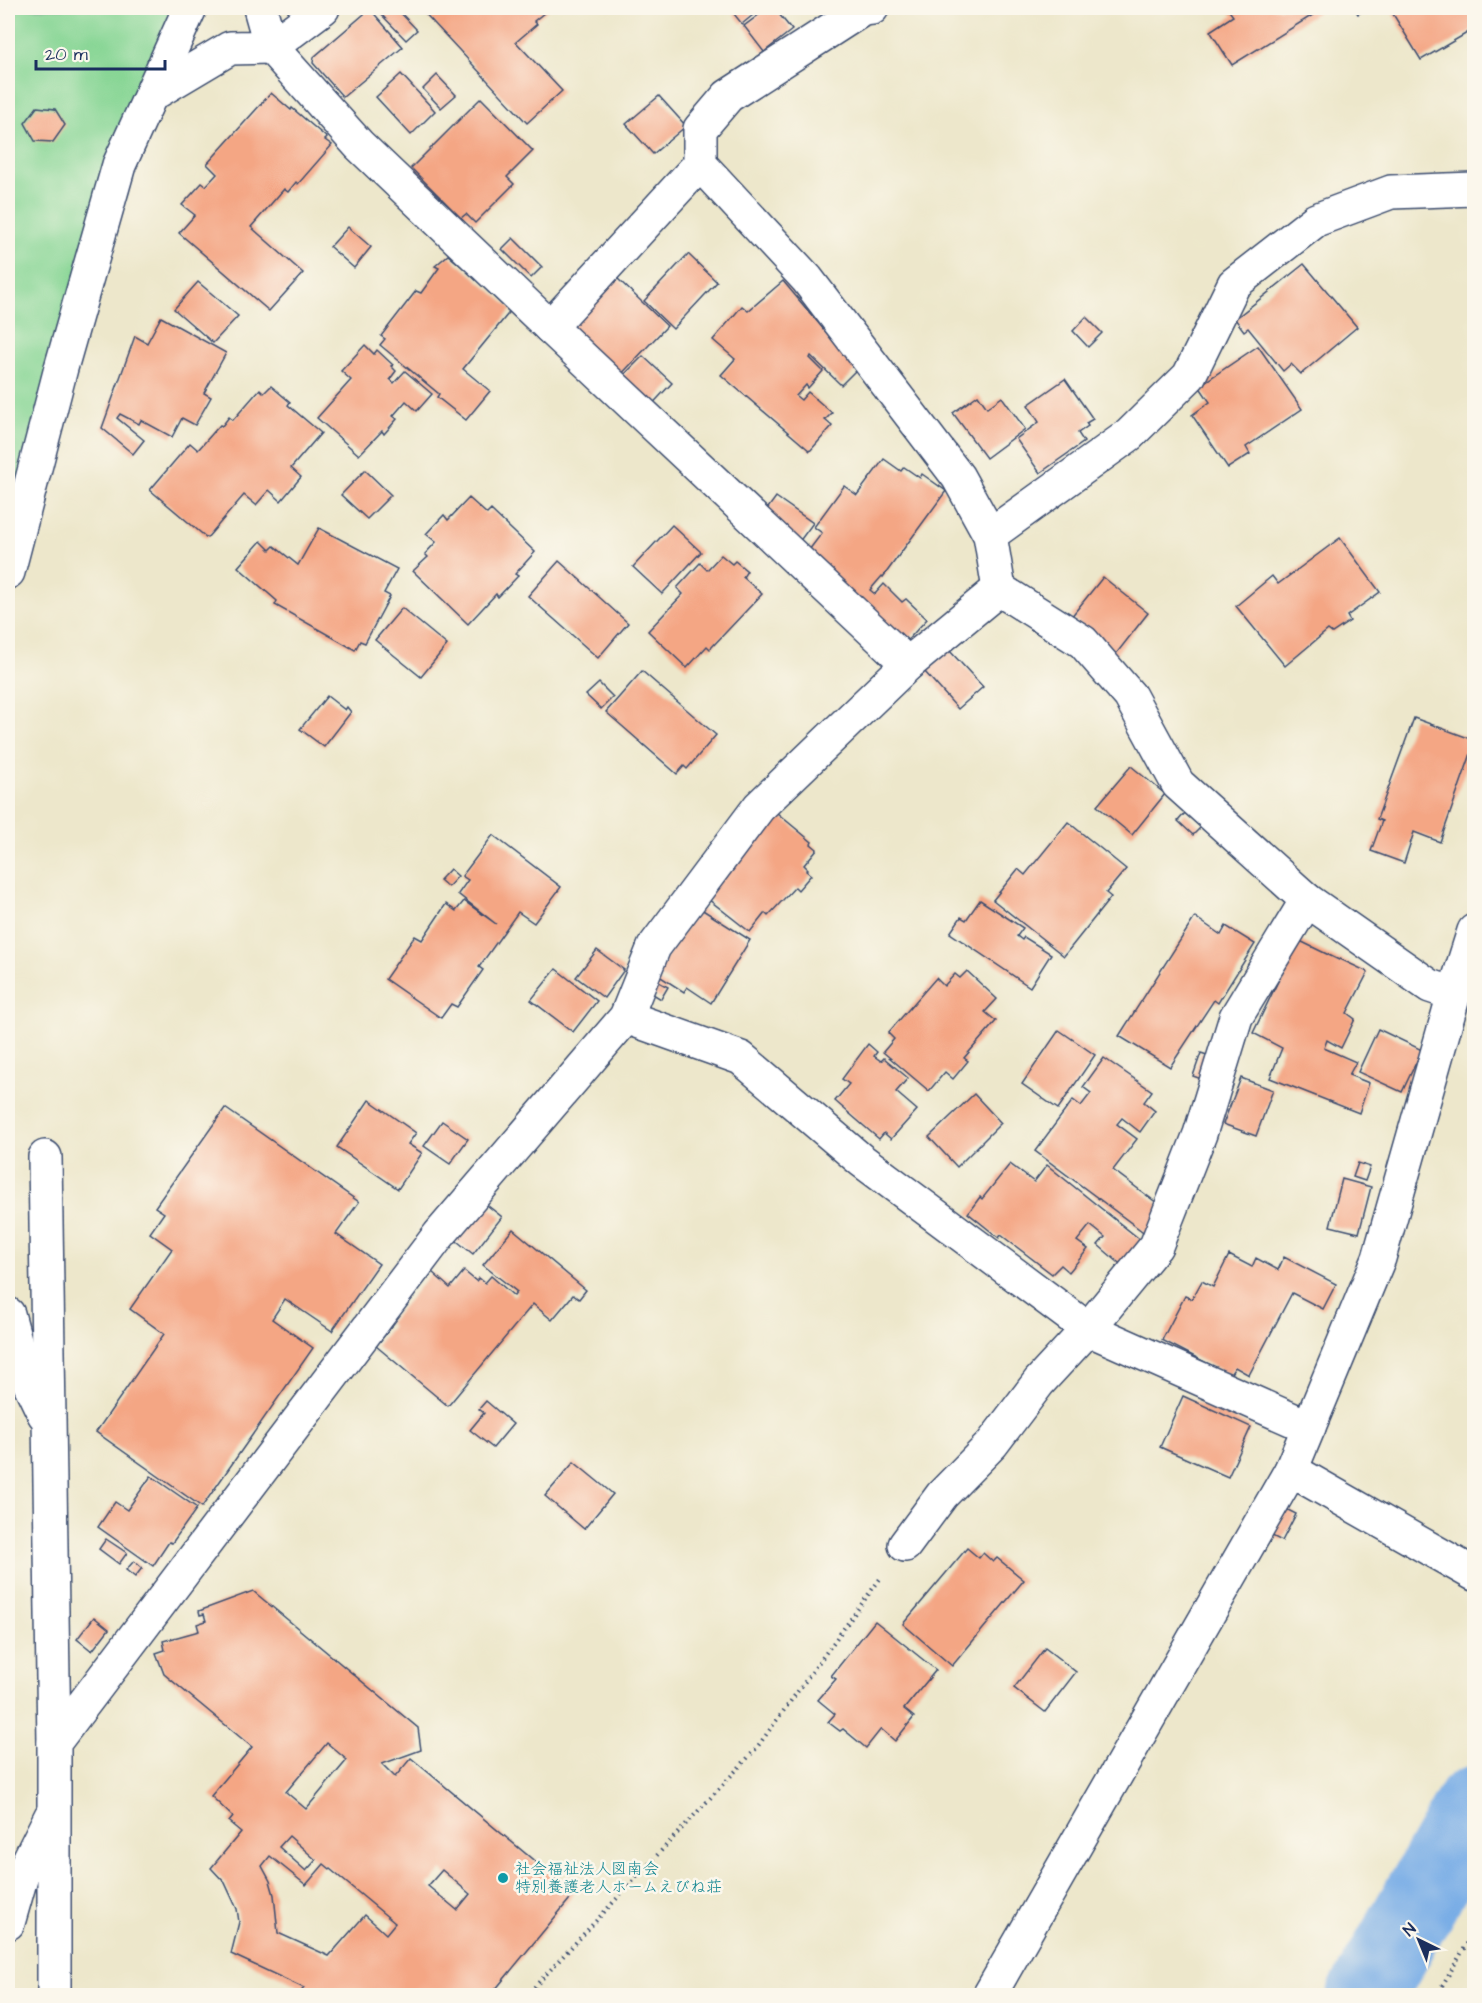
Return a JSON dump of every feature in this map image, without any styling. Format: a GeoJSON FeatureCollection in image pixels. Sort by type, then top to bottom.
{"type":"FeatureCollection","features":[{"type":"Feature","properties":{"kind":"street"},"geometry":{"type":"LineString","coordinates":[[8,573],[61,368],[119,165],[190,8]]}},
{"type":"Feature","properties":{"kind":"street"},"geometry":{"type":"LineString","coordinates":[[260,8],[271,47],[359,145],[908,664]]}},
{"type":"Feature","properties":{"kind":"street"},"geometry":{"type":"LineString","coordinates":[[151,95],[230,48],[271,47],[323,8]]}},
{"type":"Feature","properties":{"kind":"street"},"geometry":{"type":"LineString","coordinates":[[550,327],[700,164],[700,129],[728,96],[863,9],[872,8]]}},
{"type":"Feature","properties":{"kind":"street"},"geometry":{"type":"LineString","coordinates":[[700,164],[807,279],[958,477],[990,535],[999,589],[1083,642],[1130,696],[1178,784],[1306,900],[1430,986],[1454,994]]}},
{"type":"Feature","properties":{"kind":"street"},"geometry":{"type":"LineString","coordinates":[[990,535],[1129,435],[1182,384],[1189,376],[1234,284],[1316,220],[1391,192],[1474,189]]}},
{"type":"Feature","properties":{"kind":"street"},"geometry":{"type":"LineString","coordinates":[[54,1743],[439,1235],[626,1017],[654,947],[759,807],[908,664],[999,589]]}},
{"type":"Feature","properties":{"kind":"street"},"geometry":{"type":"LineString","coordinates":[[905,1545],[942,1495],[992,1444],[1039,1382],[1089,1329],[1156,1246],[1200,1134],[1236,1017],[1306,900]]}},
{"type":"Feature","properties":{"kind":"street"},"geometry":{"type":"LineString","coordinates":[[989,1995],[1291,1470],[1379,1258],[1474,931]]}},
{"type":"Feature","properties":{"kind":"street"},"geometry":{"type":"LineString","coordinates":[[626,1017],[741,1058],[861,1160],[1089,1329],[1309,1427]]}},
{"type":"Feature","properties":{"kind":"street"},"geometry":{"type":"LineString","coordinates":[[45,1157],[54,1743],[54,1995]]}},
{"type":"Feature","properties":{"kind":"street"},"geometry":{"type":"LineString","coordinates":[[8,1314],[23,1370],[49,1424]]}},
{"type":"Feature","properties":{"kind":"street"},"geometry":{"type":"LineString","coordinates":[[1291,1470],[1474,1574]]}},
{"type":"Feature","properties":{"kind":"street"},"geometry":{"type":"LineString","coordinates":[[8,1923],[22,1874],[54,1809]]}},
{"type":"Feature","properties":{"kind":"path"},"geometry":{"type":"LineString","coordinates":[[526,1995],[755,1750],[905,1545]]}},
{"type":"Feature","properties":{"kind":"path"},"geometry":{"type":"LineString","coordinates":[[1436,1995],[1474,1932]]}},
{"type":"Feature","properties":{"kind":"green space"},"geometry":{"type":"Polygon","coordinates":[[[8,8],[191,8],[8,533],[8,8]]]}},
{"type":"Feature","properties":{"kind":"building"},"geometry":{"type":"Polygon","coordinates":[[[396,8],[417,30],[406,40],[376,9],[396,8]]]}},
{"type":"Feature","properties":{"kind":"building"},"geometry":{"type":"Polygon","coordinates":[[[420,8],[550,8],[534,21],[537,24],[516,42],[562,91],[527,123],[420,8]]]}},
{"type":"Feature","properties":{"kind":"building"},"geometry":{"type":"Polygon","coordinates":[[[742,8],[747,8],[753,15],[742,24],[734,14],[742,8]]]}},
{"type":"Feature","properties":{"kind":"building"},"geometry":{"type":"Polygon","coordinates":[[[768,8],[774,8],[792,30],[764,52],[744,26],[768,8]]]}},
{"type":"Feature","properties":{"kind":"building"},"geometry":{"type":"Polygon","coordinates":[[[1227,8],[1324,8],[1232,65],[1210,31],[1233,16],[1227,8]]]}},
{"type":"Feature","properties":{"kind":"building"},"geometry":{"type":"Polygon","coordinates":[[[1354,8],[1368,8],[1358,14],[1354,8]]]}},
{"type":"Feature","properties":{"kind":"building"},"geometry":{"type":"Polygon","coordinates":[[[1403,8],[1474,8],[1474,29],[1421,60],[1393,14],[1403,8]]]}},
{"type":"Feature","properties":{"kind":"building"},"geometry":{"type":"Polygon","coordinates":[[[370,9],[403,47],[343,97],[313,63],[314,57],[370,9]]]}},
{"type":"Feature","properties":{"kind":"building"},"geometry":{"type":"Polygon","coordinates":[[[401,74],[435,111],[411,135],[376,97],[401,74]]]}},
{"type":"Feature","properties":{"kind":"building"},"geometry":{"type":"Polygon","coordinates":[[[437,75],[456,95],[441,108],[423,89],[437,75]]]}},
{"type":"Feature","properties":{"kind":"building"},"geometry":{"type":"Polygon","coordinates":[[[271,93],[291,110],[292,108],[332,145],[298,184],[296,182],[288,192],[284,189],[251,227],[303,273],[269,311],[179,233],[195,215],[182,205],[202,183],[206,186],[217,174],[207,164],[271,93]]]}},
{"type":"Feature","properties":{"kind":"building"},"geometry":{"type":"Polygon","coordinates":[[[659,96],[686,126],[653,154],[626,124],[659,96]]]}},
{"type":"Feature","properties":{"kind":"building"},"geometry":{"type":"Polygon","coordinates":[[[481,98],[533,151],[507,177],[514,184],[475,223],[466,214],[461,218],[411,168],[481,98]]]}},
{"type":"Feature","properties":{"kind":"building"},"geometry":{"type":"Polygon","coordinates":[[[37,107],[55,109],[65,125],[53,142],[35,141],[25,123],[37,107]]]}},
{"type":"Feature","properties":{"kind":"building"},"geometry":{"type":"Polygon","coordinates":[[[348,227],[371,247],[354,268],[330,247],[348,227]]]}},
{"type":"Feature","properties":{"kind":"building"},"geometry":{"type":"Polygon","coordinates":[[[513,238],[542,267],[531,278],[502,249],[513,238]]]}},
{"type":"Feature","properties":{"kind":"building"},"geometry":{"type":"Polygon","coordinates":[[[688,254],[717,282],[673,329],[644,301],[688,254]]]}},
{"type":"Feature","properties":{"kind":"building"},"geometry":{"type":"Polygon","coordinates":[[[448,255],[512,309],[463,369],[490,391],[466,420],[437,397],[439,394],[380,345],[385,339],[381,336],[416,291],[421,293],[439,268],[435,266],[448,255]]]}},
{"type":"Feature","properties":{"kind":"building"},"geometry":{"type":"Polygon","coordinates":[[[1304,264],[1357,327],[1301,374],[1291,364],[1283,371],[1248,328],[1244,331],[1235,319],[1304,264]]]}},
{"type":"Feature","properties":{"kind":"building"},"geometry":{"type":"Polygon","coordinates":[[[617,278],[667,326],[614,382],[563,333],[617,278]]]}},
{"type":"Feature","properties":{"kind":"building"},"geometry":{"type":"Polygon","coordinates":[[[783,281],[857,369],[841,385],[811,356],[810,358],[823,371],[808,388],[806,385],[796,396],[801,400],[808,392],[832,413],[825,420],[832,426],[810,451],[721,375],[735,359],[713,340],[742,306],[748,311],[783,281]]]}},
{"type":"Feature","properties":{"kind":"building"},"geometry":{"type":"Polygon","coordinates":[[[198,282],[238,316],[213,343],[174,309],[198,282]]]}},
{"type":"Feature","properties":{"kind":"building"},"geometry":{"type":"Polygon","coordinates":[[[161,317],[226,353],[204,393],[211,397],[195,425],[182,418],[172,437],[141,420],[139,424],[120,414],[117,418],[144,440],[133,454],[102,428],[135,336],[147,343],[161,317]]]}},
{"type":"Feature","properties":{"kind":"building"},"geometry":{"type":"Polygon","coordinates":[[[1086,317],[1102,333],[1088,347],[1073,331],[1086,317]]]}},
{"type":"Feature","properties":{"kind":"building"},"geometry":{"type":"Polygon","coordinates":[[[365,345],[374,354],[377,350],[393,365],[391,366],[396,371],[390,379],[394,383],[405,371],[432,394],[417,411],[406,401],[393,416],[397,419],[384,434],[382,431],[359,455],[317,418],[351,380],[341,371],[365,345]]]}},
{"type":"Feature","properties":{"kind":"building"},"geometry":{"type":"Polygon","coordinates":[[[1258,346],[1302,409],[1246,447],[1250,454],[1228,468],[1192,415],[1210,402],[1199,386],[1258,346]]]}},
{"type":"Feature","properties":{"kind":"building"},"geometry":{"type":"Polygon","coordinates":[[[643,356],[672,383],[645,412],[615,384],[643,356]]]}},
{"type":"Feature","properties":{"kind":"building"},"geometry":{"type":"Polygon","coordinates":[[[1065,379],[1093,419],[1086,423],[1088,426],[1078,433],[1084,442],[1040,473],[1016,439],[1039,422],[1028,405],[1065,379]]]}},
{"type":"Feature","properties":{"kind":"building"},"geometry":{"type":"Polygon","coordinates":[[[271,386],[290,402],[288,405],[321,433],[291,468],[301,477],[281,501],[269,490],[256,505],[244,495],[207,538],[150,490],[190,443],[198,450],[229,417],[233,420],[260,389],[264,393],[271,386]]]}},
{"type":"Feature","properties":{"kind":"building"},"geometry":{"type":"Polygon","coordinates":[[[978,395],[987,408],[1002,397],[1025,429],[986,458],[953,413],[978,395]]]}},
{"type":"Feature","properties":{"kind":"building"},"geometry":{"type":"Polygon","coordinates":[[[884,459],[901,471],[904,467],[920,478],[922,474],[946,491],[883,577],[870,590],[875,594],[884,584],[902,602],[906,599],[927,619],[903,645],[803,558],[822,533],[814,527],[844,486],[857,495],[884,459]]]}},
{"type":"Feature","properties":{"kind":"building"},"geometry":{"type":"Polygon","coordinates":[[[365,470],[391,495],[367,519],[341,495],[365,470]]]}},
{"type":"Feature","properties":{"kind":"building"},"geometry":{"type":"Polygon","coordinates":[[[776,497],[813,523],[796,546],[760,519],[776,497]]]}},
{"type":"Feature","properties":{"kind":"building"},"geometry":{"type":"Polygon","coordinates":[[[469,498],[487,514],[491,510],[535,552],[515,574],[518,576],[498,597],[496,594],[468,624],[413,571],[428,557],[425,554],[436,542],[426,534],[444,515],[448,520],[469,498]]]}},
{"type":"Feature","properties":{"kind":"building"},"geometry":{"type":"Polygon","coordinates":[[[672,525],[701,552],[662,594],[633,567],[672,525]]]}},
{"type":"Feature","properties":{"kind":"building"},"geometry":{"type":"Polygon","coordinates":[[[319,528],[397,569],[384,593],[390,596],[365,643],[360,641],[355,650],[275,605],[277,601],[238,567],[261,541],[270,550],[274,546],[298,565],[319,528]]]}},
{"type":"Feature","properties":{"kind":"building"},"geometry":{"type":"Polygon","coordinates":[[[1340,538],[1380,592],[1347,616],[1350,621],[1332,633],[1328,630],[1285,666],[1236,606],[1272,576],[1278,584],[1340,538]]]}},
{"type":"Feature","properties":{"kind":"building"},"geometry":{"type":"Polygon","coordinates":[[[721,555],[732,564],[735,561],[747,571],[743,577],[762,594],[710,649],[707,646],[687,668],[648,631],[683,594],[677,588],[700,563],[707,570],[721,555]]]}},
{"type":"Feature","properties":{"kind":"building"},"geometry":{"type":"Polygon","coordinates":[[[559,561],[628,623],[598,658],[528,596],[559,561]]]}},
{"type":"Feature","properties":{"kind":"building"},"geometry":{"type":"Polygon","coordinates":[[[1103,577],[1148,613],[1116,654],[1071,617],[1103,577]]]}},
{"type":"Feature","properties":{"kind":"building"},"geometry":{"type":"Polygon","coordinates":[[[402,608],[447,645],[421,677],[375,640],[402,608]]]}},
{"type":"Feature","properties":{"kind":"building"},"geometry":{"type":"Polygon","coordinates":[[[949,650],[983,687],[958,709],[925,672],[949,650]]]}},
{"type":"Feature","properties":{"kind":"building"},"geometry":{"type":"Polygon","coordinates":[[[642,671],[716,735],[687,769],[684,766],[677,774],[606,712],[642,671]]]}},
{"type":"Feature","properties":{"kind":"building"},"geometry":{"type":"Polygon","coordinates":[[[599,683],[613,697],[601,709],[586,695],[599,683]]]}},
{"type":"Feature","properties":{"kind":"building"},"geometry":{"type":"Polygon","coordinates":[[[327,696],[345,710],[347,707],[351,712],[324,747],[300,729],[327,696]]]}},
{"type":"Feature","properties":{"kind":"building"},"geometry":{"type":"Polygon","coordinates":[[[1414,718],[1474,740],[1474,745],[1440,842],[1414,832],[1404,863],[1371,851],[1382,821],[1377,819],[1414,718]]]}},
{"type":"Feature","properties":{"kind":"building"},"geometry":{"type":"Polygon","coordinates":[[[1131,766],[1165,794],[1132,835],[1097,806],[1131,766]]]}},
{"type":"Feature","properties":{"kind":"building"},"geometry":{"type":"Polygon","coordinates":[[[771,808],[812,842],[811,844],[817,849],[804,865],[808,869],[806,871],[811,875],[798,890],[795,887],[768,916],[765,913],[750,932],[703,895],[771,808]]]}},
{"type":"Feature","properties":{"kind":"building"},"geometry":{"type":"Polygon","coordinates":[[[1185,813],[1201,827],[1193,835],[1178,821],[1185,813]]]}},
{"type":"Feature","properties":{"kind":"building"},"geometry":{"type":"Polygon","coordinates":[[[1068,822],[1126,869],[1106,893],[1111,897],[1064,956],[993,900],[1018,869],[1025,875],[1068,822]]]}},
{"type":"Feature","properties":{"kind":"building"},"geometry":{"type":"Polygon","coordinates":[[[493,835],[561,887],[534,923],[518,912],[479,967],[483,970],[457,1007],[451,1004],[441,1018],[385,979],[415,936],[422,940],[446,904],[456,911],[464,901],[496,924],[458,894],[468,880],[462,876],[493,835]]]}},
{"type":"Feature","properties":{"kind":"building"},"geometry":{"type":"Polygon","coordinates":[[[450,869],[458,876],[448,887],[440,880],[450,869]]]}},
{"type":"Feature","properties":{"kind":"building"},"geometry":{"type":"Polygon","coordinates":[[[980,900],[1023,928],[1017,936],[1022,940],[1024,937],[1051,954],[1030,987],[950,933],[961,917],[966,920],[980,900]]]}},
{"type":"Feature","properties":{"kind":"building"},"geometry":{"type":"Polygon","coordinates":[[[698,907],[750,940],[711,1003],[687,987],[684,992],[656,974],[698,907]]]}},
{"type":"Feature","properties":{"kind":"building"},"geometry":{"type":"Polygon","coordinates":[[[1195,917],[1221,935],[1226,926],[1255,944],[1218,1003],[1214,1000],[1170,1067],[1119,1036],[1195,917]]]}},
{"type":"Feature","properties":{"kind":"building"},"geometry":{"type":"Polygon","coordinates":[[[1298,940],[1368,972],[1347,1013],[1355,1019],[1341,1048],[1327,1040],[1324,1048],[1356,1062],[1349,1075],[1369,1083],[1359,1113],[1270,1078],[1282,1048],[1253,1033],[1298,940]]]}},
{"type":"Feature","properties":{"kind":"building"},"geometry":{"type":"Polygon","coordinates":[[[597,950],[624,970],[604,998],[576,977],[597,950]]]}},
{"type":"Feature","properties":{"kind":"building"},"geometry":{"type":"Polygon","coordinates":[[[556,969],[597,1001],[573,1032],[531,1000],[556,969]]]}},
{"type":"Feature","properties":{"kind":"building"},"geometry":{"type":"Polygon","coordinates":[[[967,971],[997,999],[985,1012],[996,1021],[964,1058],[968,1061],[953,1079],[945,1072],[929,1091],[883,1052],[894,1039],[888,1033],[936,978],[944,986],[955,974],[960,978],[967,971]]]}},
{"type":"Feature","properties":{"kind":"building"},"geometry":{"type":"Polygon","coordinates":[[[655,980],[668,987],[661,999],[648,991],[655,980]]]}},
{"type":"Feature","properties":{"kind":"building"},"geometry":{"type":"Polygon","coordinates":[[[1378,1029],[1422,1050],[1402,1092],[1358,1072],[1378,1029]]]}},
{"type":"Feature","properties":{"kind":"building"},"geometry":{"type":"Polygon","coordinates":[[[1059,1030],[1095,1055],[1058,1109],[1022,1084],[1059,1030]]]}},
{"type":"Feature","properties":{"kind":"building"},"geometry":{"type":"Polygon","coordinates":[[[868,1044],[877,1052],[874,1056],[881,1061],[884,1058],[908,1078],[896,1092],[917,1110],[891,1139],[884,1133],[879,1139],[835,1101],[849,1084],[842,1079],[868,1044]]]}},
{"type":"Feature","properties":{"kind":"building"},"geometry":{"type":"Polygon","coordinates":[[[1201,1053],[1219,1059],[1210,1082],[1193,1076],[1201,1053]]]}},
{"type":"Feature","properties":{"kind":"building"},"geometry":{"type":"Polygon","coordinates":[[[1104,1058],[1152,1091],[1144,1102],[1155,1111],[1140,1132],[1122,1118],[1117,1124],[1137,1139],[1113,1170],[1169,1212],[1146,1234],[1035,1151],[1073,1100],[1081,1106],[1091,1093],[1083,1087],[1104,1058]]]}},
{"type":"Feature","properties":{"kind":"building"},"geometry":{"type":"Polygon","coordinates":[[[1241,1078],[1273,1090],[1256,1136],[1223,1124],[1241,1078]]]}},
{"type":"Feature","properties":{"kind":"building"},"geometry":{"type":"Polygon","coordinates":[[[974,1094],[1001,1123],[957,1167],[929,1137],[974,1094]]]}},
{"type":"Feature","properties":{"kind":"building"},"geometry":{"type":"Polygon","coordinates":[[[369,1100],[416,1133],[408,1144],[422,1153],[398,1189],[337,1147],[369,1100]]]}},
{"type":"Feature","properties":{"kind":"building"},"geometry":{"type":"Polygon","coordinates":[[[225,1108],[359,1202],[336,1234],[379,1264],[332,1331],[285,1299],[272,1319],[313,1348],[202,1507],[96,1432],[164,1334],[130,1309],[172,1249],[150,1233],[164,1213],[155,1207],[225,1108]]]}},
{"type":"Feature","properties":{"kind":"building"},"geometry":{"type":"Polygon","coordinates":[[[442,1121],[468,1139],[450,1164],[424,1146],[442,1121]]]}},
{"type":"Feature","properties":{"kind":"building"},"geometry":{"type":"Polygon","coordinates":[[[1358,1163],[1370,1167],[1365,1181],[1353,1177],[1358,1163]]]}},
{"type":"Feature","properties":{"kind":"building"},"geometry":{"type":"Polygon","coordinates":[[[1010,1164],[1034,1182],[1047,1165],[1143,1242],[1125,1268],[1098,1245],[1105,1237],[1090,1225],[1077,1241],[1088,1249],[1069,1272],[1061,1265],[1052,1274],[1001,1235],[999,1238],[968,1213],[1010,1164]]]}},
{"type":"Feature","properties":{"kind":"building"},"geometry":{"type":"Polygon","coordinates":[[[1342,1179],[1371,1187],[1359,1233],[1330,1226],[1342,1179]]]}},
{"type":"Feature","properties":{"kind":"building"},"geometry":{"type":"Polygon","coordinates":[[[483,1202],[502,1217],[473,1254],[453,1238],[483,1202]]]}},
{"type":"Feature","properties":{"kind":"building"},"geometry":{"type":"Polygon","coordinates":[[[513,1229],[586,1290],[579,1299],[573,1295],[552,1320],[533,1304],[448,1406],[376,1346],[392,1326],[389,1323],[432,1272],[450,1288],[464,1271],[476,1281],[479,1278],[485,1283],[491,1276],[514,1296],[517,1292],[483,1265],[513,1229]]]}},
{"type":"Feature","properties":{"kind":"building"},"geometry":{"type":"Polygon","coordinates":[[[1229,1255],[1252,1267],[1256,1258],[1278,1270],[1284,1257],[1336,1284],[1323,1309],[1292,1293],[1249,1375],[1235,1367],[1230,1375],[1162,1340],[1185,1296],[1192,1299],[1202,1281],[1213,1287],[1229,1255]]]}},
{"type":"Feature","properties":{"kind":"building"},"geometry":{"type":"Polygon","coordinates":[[[1183,1396],[1251,1427],[1228,1477],[1160,1447],[1183,1396]]]}},
{"type":"Feature","properties":{"kind":"building"},"geometry":{"type":"Polygon","coordinates":[[[486,1401],[513,1424],[493,1448],[470,1430],[484,1413],[479,1409],[486,1401]]]}},
{"type":"Feature","properties":{"kind":"building"},"geometry":{"type":"Polygon","coordinates":[[[574,1462],[613,1494],[584,1529],[545,1496],[574,1462]]]}},
{"type":"Feature","properties":{"kind":"building"},"geometry":{"type":"Polygon","coordinates":[[[151,1476],[197,1508],[153,1566],[98,1527],[115,1502],[127,1510],[151,1476]]]}},
{"type":"Feature","properties":{"kind":"building"},"geometry":{"type":"Polygon","coordinates":[[[1286,1509],[1296,1514],[1282,1541],[1272,1536],[1286,1509]]]}},
{"type":"Feature","properties":{"kind":"building"},"geometry":{"type":"Polygon","coordinates":[[[106,1539],[127,1553],[119,1564],[99,1549],[106,1539]]]}},
{"type":"Feature","properties":{"kind":"building"},"geometry":{"type":"Polygon","coordinates":[[[967,1548],[979,1558],[983,1553],[993,1562],[997,1558],[1024,1580],[952,1666],[903,1624],[967,1548]]]}},
{"type":"Feature","properties":{"kind":"building"},"geometry":{"type":"Polygon","coordinates":[[[134,1561],[142,1568],[135,1577],[126,1570],[134,1561]]]}},
{"type":"Feature","properties":{"kind":"building"},"geometry":{"type":"Polygon","coordinates":[[[253,1591],[418,1728],[421,1750],[382,1764],[395,1777],[411,1758],[574,1894],[490,1996],[297,1996],[304,1988],[231,1954],[239,1922],[237,1909],[225,1883],[211,1868],[241,1832],[229,1822],[233,1817],[211,1796],[252,1747],[164,1674],[156,1653],[165,1650],[163,1641],[199,1631],[197,1624],[206,1621],[204,1614],[200,1615],[199,1611],[253,1591]],[[327,1743],[286,1792],[306,1809],[347,1760],[327,1743]],[[289,1836],[279,1847],[306,1871],[316,1860],[289,1836]],[[270,1856],[262,1866],[274,1895],[278,1933],[329,1956],[365,1915],[386,1934],[395,1923],[324,1864],[306,1885],[270,1856]],[[442,1870],[428,1886],[457,1910],[470,1894],[442,1870]]]}},
{"type":"Feature","properties":{"kind":"building"},"geometry":{"type":"Polygon","coordinates":[[[94,1617],[109,1629],[92,1651],[77,1639],[94,1617]]]}},
{"type":"Feature","properties":{"kind":"building"},"geometry":{"type":"Polygon","coordinates":[[[875,1621],[936,1670],[904,1709],[914,1717],[895,1741],[881,1729],[866,1748],[843,1729],[840,1731],[828,1722],[835,1714],[818,1700],[836,1679],[831,1676],[875,1621]]]}},
{"type":"Feature","properties":{"kind":"building"},"geometry":{"type":"Polygon","coordinates":[[[1045,1648],[1076,1672],[1045,1712],[1014,1688],[1045,1648]]]}},
{"type":"Feature","properties":{"kind":"waterway"},"geometry":{"type":"LineString","coordinates":[[1366,1996],[1474,1805]]}},
{"type":"Feature","properties":{"kind":"place","name":"社会福祉法人図南会 特別養護老人ホームえびね荘"},"geometry":{"type":"Point","coordinates":[503,1878]}}]}
